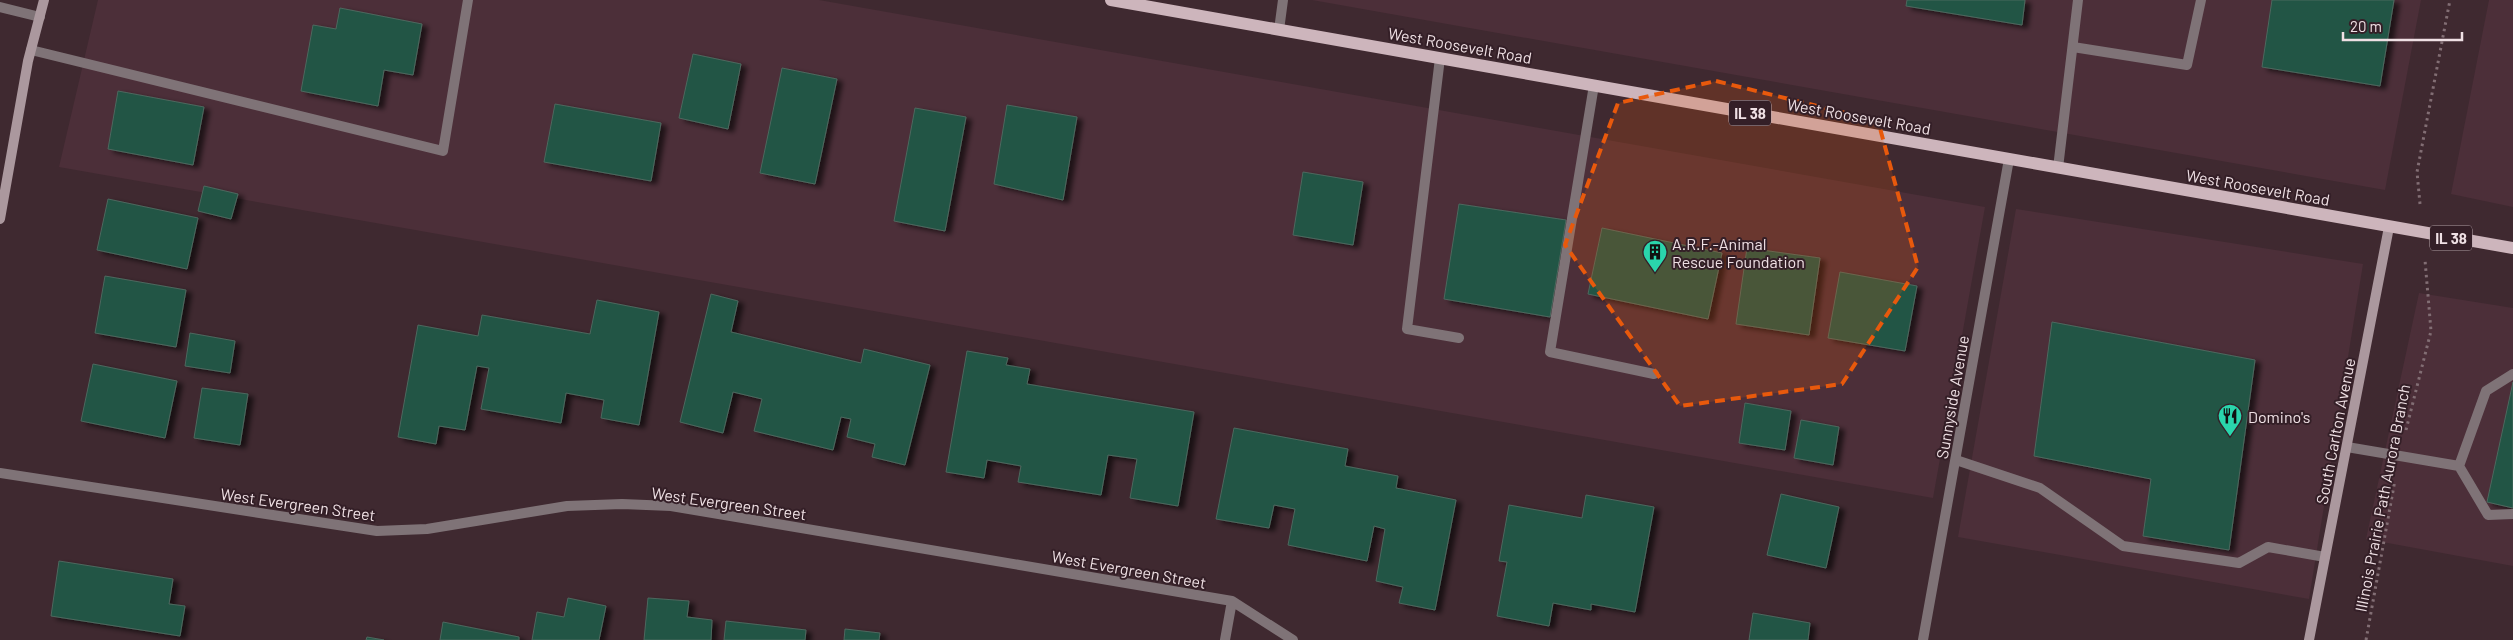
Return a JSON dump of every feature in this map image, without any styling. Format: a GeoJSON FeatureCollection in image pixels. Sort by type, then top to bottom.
{"type":"FeatureCollection","features":[{"type":"Feature","properties":{"kind":"main road","name":"West Roosevelt Road"},"geometry":{"type":"LineString","coordinates":[[1111,0],[2513,248]]}},
{"type":"Feature","properties":{"kind":"street"},"geometry":{"type":"LineString","coordinates":[[0,219],[31,50],[44,0]]}},
{"type":"Feature","properties":{"kind":"street"},"geometry":{"type":"LineString","coordinates":[[31,50],[443,151],[468,0]]}},
{"type":"Feature","properties":{"kind":"street"},"geometry":{"type":"LineString","coordinates":[[1279,30],[1284,0]]}},
{"type":"Feature","properties":{"kind":"street"},"geometry":{"type":"LineString","coordinates":[[2058,168],[2078,0]]}},
{"type":"Feature","properties":{"kind":"street"},"geometry":{"type":"LineString","coordinates":[[2073,47],[2187,65],[2201,0]]}},
{"type":"Feature","properties":{"kind":"street"},"geometry":{"type":"LineString","coordinates":[[0,7],[40,17]]}},
{"type":"Feature","properties":{"kind":"street"},"geometry":{"type":"LineString","coordinates":[[1440,58],[1407,329],[1459,338]]}},
{"type":"Feature","properties":{"kind":"street"},"geometry":{"type":"LineString","coordinates":[[1594,85],[1550,352],[1654,374]]}},
{"type":"Feature","properties":{"kind":"street","name":"Sunnyside Avenue"},"geometry":{"type":"LineString","coordinates":[[1923,640],[2009,159]]}},
{"type":"Feature","properties":{"kind":"street","name":"South Carlton Avenue"},"geometry":{"type":"LineString","coordinates":[[2309,640],[2390,227]]}},
{"type":"Feature","properties":{"kind":"street"},"geometry":{"type":"LineString","coordinates":[[2513,374],[2486,391],[2460,466],[2488,515],[2513,514]]}},
{"type":"Feature","properties":{"kind":"street"},"geometry":{"type":"LineString","coordinates":[[2347,447],[2460,466]]}},
{"type":"Feature","properties":{"kind":"street"},"geometry":{"type":"LineString","coordinates":[[1956,460],[2040,488],[2123,546],[2239,563],[2268,546],[2325,557]]}},
{"type":"Feature","properties":{"kind":"street","name":"West Evergreen Street"},"geometry":{"type":"LineString","coordinates":[[0,473],[377,531],[427,529],[567,506],[622,504],[671,506],[1232,601],[1293,640]]}},
{"type":"Feature","properties":{"kind":"street"},"geometry":{"type":"LineString","coordinates":[[1225,640],[1232,601]]}},
{"type":"Feature","properties":{"kind":"path"},"geometry":{"type":"LineString","coordinates":[[2417,172],[2450,0]]}},
{"type":"Feature","properties":{"kind":"path","name":"Illinois Prairie Path Aurora Branch"},"geometry":{"type":"LineString","coordinates":[[2366,640],[2400,455],[2431,331]]}},
{"type":"Feature","properties":{"kind":"highlighted area"},"geometry":{"type":"Polygon","coordinates":[[[1716,81],[1878,121],[1918,267],[1842,384],[1680,406],[1565,245],[1618,103],[1716,81]]]}},
{"type":"Feature","properties":{"kind":"shaded area"},"geometry":{"type":"Polygon","coordinates":[[[98,0],[819,0],[1985,207],[1933,498],[59,167],[98,0]]]}},
{"type":"Feature","properties":{"kind":"shaded area"},"geometry":{"type":"Polygon","coordinates":[[[1312,0],[2421,0],[2385,190],[1312,0]]]}},
{"type":"Feature","properties":{"kind":"shaded area"},"geometry":{"type":"Polygon","coordinates":[[[2489,0],[2513,0],[2513,207],[2451,194],[2489,0]]]}},
{"type":"Feature","properties":{"kind":"shaded area"},"geometry":{"type":"Polygon","coordinates":[[[2016,209],[2363,264],[2309,599],[1958,537],[2016,209]]]}},
{"type":"Feature","properties":{"kind":"shaded area"},"geometry":{"type":"Polygon","coordinates":[[[2419,293],[2513,308],[2513,566],[2366,539],[2419,293]]]}},
{"type":"Feature","properties":{"kind":"building"},"geometry":{"type":"Polygon","coordinates":[[[1907,0],[2025,0],[2022,25],[1906,6],[1907,0]]]}},
{"type":"Feature","properties":{"kind":"building"},"geometry":{"type":"Polygon","coordinates":[[[2272,0],[2394,0],[2380,86],[2262,67],[2272,0]]]}},
{"type":"Feature","properties":{"kind":"building"},"geometry":{"type":"Polygon","coordinates":[[[340,8],[422,24],[413,75],[384,70],[378,106],[301,91],[313,25],[336,29],[340,8]]]}},
{"type":"Feature","properties":{"kind":"building"},"geometry":{"type":"Polygon","coordinates":[[[693,54],[741,64],[728,129],[679,118],[693,54]]]}},
{"type":"Feature","properties":{"kind":"building"},"geometry":{"type":"Polygon","coordinates":[[[782,68],[837,79],[815,184],[760,173],[782,68]]]}},
{"type":"Feature","properties":{"kind":"building"},"geometry":{"type":"Polygon","coordinates":[[[118,91],[204,107],[193,165],[108,149],[118,91]]]}},
{"type":"Feature","properties":{"kind":"building"},"geometry":{"type":"Polygon","coordinates":[[[555,104],[661,123],[651,181],[544,162],[555,104]]]}},
{"type":"Feature","properties":{"kind":"building"},"geometry":{"type":"Polygon","coordinates":[[[1007,105],[1077,117],[1063,200],[994,184],[1007,105]]]}},
{"type":"Feature","properties":{"kind":"building"},"geometry":{"type":"Polygon","coordinates":[[[915,108],[966,117],[945,231],[894,221],[915,108]]]}},
{"type":"Feature","properties":{"kind":"building"},"geometry":{"type":"Polygon","coordinates":[[[1303,172],[1363,182],[1353,245],[1293,235],[1303,172]]]}},
{"type":"Feature","properties":{"kind":"building"},"geometry":{"type":"Polygon","coordinates":[[[204,186],[238,194],[231,219],[198,211],[204,186]]]}},
{"type":"Feature","properties":{"kind":"building"},"geometry":{"type":"Polygon","coordinates":[[[108,199],[198,218],[187,269],[97,250],[108,199]]]}},
{"type":"Feature","properties":{"kind":"building"},"geometry":{"type":"Polygon","coordinates":[[[1459,204],[1566,220],[1550,317],[1444,299],[1459,204]]]}},
{"type":"Feature","properties":{"kind":"building","name":"A.R.F.-Animal Rescue Foundation"},"geometry":{"type":"Polygon","coordinates":[[[1602,228],[1722,253],[1708,319],[1588,294],[1602,228]]]}},
{"type":"Feature","properties":{"kind":"building"},"geometry":{"type":"Polygon","coordinates":[[[1747,248],[1820,258],[1809,335],[1736,324],[1747,248]]]}},
{"type":"Feature","properties":{"kind":"building"},"geometry":{"type":"Polygon","coordinates":[[[1840,272],[1917,286],[1905,351],[1828,338],[1840,272]]]}},
{"type":"Feature","properties":{"kind":"building"},"geometry":{"type":"Polygon","coordinates":[[[105,276],[186,290],[176,347],[95,333],[105,276]]]}},
{"type":"Feature","properties":{"kind":"building"},"geometry":{"type":"Polygon","coordinates":[[[711,294],[738,301],[731,332],[861,363],[864,349],[930,365],[905,465],[872,457],[875,444],[847,437],[851,419],[841,417],[833,450],[754,431],[762,399],[733,392],[723,433],[680,422],[711,294]]]}},
{"type":"Feature","properties":{"kind":"building"},"geometry":{"type":"Polygon","coordinates":[[[597,300],[659,312],[639,425],[601,418],[604,400],[566,393],[561,423],[481,409],[489,368],[477,366],[465,430],[439,426],[436,444],[398,437],[418,325],[478,336],[482,315],[590,334],[597,300]]]}},
{"type":"Feature","properties":{"kind":"building"},"geometry":{"type":"Polygon","coordinates":[[[2052,322],[2255,360],[2229,550],[2143,536],[2151,479],[2034,456],[2052,322]]]}},
{"type":"Feature","properties":{"kind":"building"},"geometry":{"type":"Polygon","coordinates":[[[190,333],[235,341],[230,373],[185,366],[190,333]]]}},
{"type":"Feature","properties":{"kind":"building"},"geometry":{"type":"Polygon","coordinates":[[[967,351],[1008,358],[1006,365],[1030,369],[1027,384],[1194,412],[1178,506],[1130,498],[1137,459],[1108,455],[1101,495],[1018,482],[1021,466],[987,460],[984,478],[946,472],[967,351]]]}},
{"type":"Feature","properties":{"kind":"building"},"geometry":{"type":"Polygon","coordinates":[[[93,364],[177,381],[165,438],[81,421],[93,364]]]}},
{"type":"Feature","properties":{"kind":"building"},"geometry":{"type":"Polygon","coordinates":[[[2513,382],[2513,508],[2487,502],[2513,382]]]}},
{"type":"Feature","properties":{"kind":"building"},"geometry":{"type":"Polygon","coordinates":[[[202,388],[248,394],[240,445],[194,438],[202,388]]]}},
{"type":"Feature","properties":{"kind":"building"},"geometry":{"type":"Polygon","coordinates":[[[1745,403],[1791,411],[1785,450],[1739,443],[1745,403]]]}},
{"type":"Feature","properties":{"kind":"building"},"geometry":{"type":"Polygon","coordinates":[[[1801,420],[1839,427],[1833,465],[1794,458],[1801,420]]]}},
{"type":"Feature","properties":{"kind":"building"},"geometry":{"type":"Polygon","coordinates":[[[1234,428],[1348,449],[1345,466],[1398,476],[1396,488],[1456,500],[1435,610],[1399,603],[1403,587],[1376,581],[1385,529],[1374,526],[1367,561],[1288,545],[1295,509],[1274,505],[1269,528],[1216,519],[1234,428]]]}},
{"type":"Feature","properties":{"kind":"building"},"geometry":{"type":"Polygon","coordinates":[[[1781,494],[1839,507],[1826,568],[1767,555],[1781,494]]]}},
{"type":"Feature","properties":{"kind":"building"},"geometry":{"type":"Polygon","coordinates":[[[1586,495],[1654,507],[1635,612],[1591,604],[1591,610],[1553,603],[1549,626],[1497,616],[1507,562],[1499,561],[1509,505],[1582,518],[1586,495]]]}},
{"type":"Feature","properties":{"kind":"building"},"geometry":{"type":"Polygon","coordinates":[[[59,561],[173,579],[169,604],[185,606],[180,636],[51,616],[59,561]]]}},
{"type":"Feature","properties":{"kind":"building"},"geometry":{"type":"Polygon","coordinates":[[[568,598],[606,606],[599,640],[532,640],[537,612],[564,617],[568,598]]]}},
{"type":"Feature","properties":{"kind":"building"},"geometry":{"type":"Polygon","coordinates":[[[648,598],[689,601],[687,617],[712,620],[711,640],[644,640],[648,598]]]}},
{"type":"Feature","properties":{"kind":"building"},"geometry":{"type":"Polygon","coordinates":[[[1753,613],[1810,623],[1808,640],[1749,640],[1753,613]]]}},
{"type":"Feature","properties":{"kind":"building"},"geometry":{"type":"Polygon","coordinates":[[[726,621],[806,630],[805,640],[724,640],[726,621]]]}},
{"type":"Feature","properties":{"kind":"building"},"geometry":{"type":"Polygon","coordinates":[[[443,622],[519,637],[519,640],[440,640],[443,622]]]}},
{"type":"Feature","properties":{"kind":"building"},"geometry":{"type":"Polygon","coordinates":[[[845,629],[880,633],[879,640],[844,640],[845,629]]]}},
{"type":"Feature","properties":{"kind":"building"},"geometry":{"type":"Polygon","coordinates":[[[367,637],[384,640],[366,640],[367,637]]]}},
{"type":"Feature","properties":{"kind":"place","name":"A.R.F.-Animal Rescue Foundation"},"geometry":{"type":"Point","coordinates":[1655,273]}},
{"type":"Feature","properties":{"kind":"place","name":"Domino's"},"geometry":{"type":"Point","coordinates":[2230,437]}}]}
